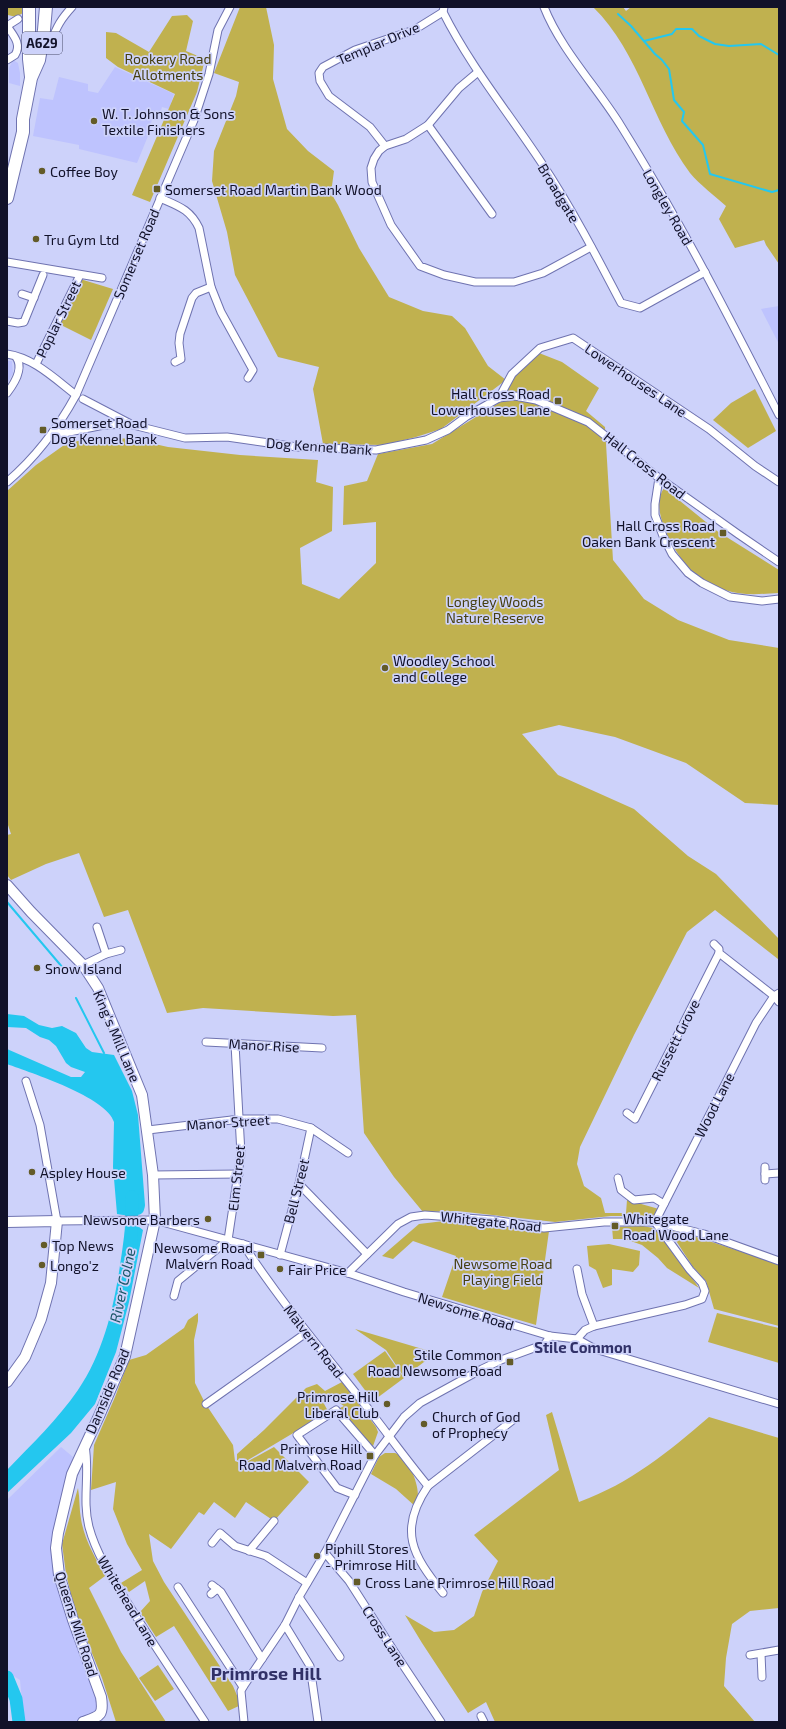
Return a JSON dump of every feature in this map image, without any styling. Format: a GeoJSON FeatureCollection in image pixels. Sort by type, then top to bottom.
{"type":"FeatureCollection","features":[{"type":"Feature","properties":{"kind":"highway","name":"A629"},"geometry":{"type":"LineString","coordinates":[[29,7],[29,59],[31,78]]}},
{"type":"Feature","properties":{"kind":"highway"},"geometry":{"type":"LineString","coordinates":[[30,46],[37,25],[37,7]]}},
{"type":"Feature","properties":{"kind":"highway","name":"A629"},"geometry":{"type":"LineString","coordinates":[[7,198],[23,132],[23,119],[31,78],[39,60],[46,7]]}},
{"type":"Feature","properties":{"kind":"highway","name":"A629"},"geometry":{"type":"LineString","coordinates":[[7,165],[14,135],[23,119]]}},
{"type":"Feature","properties":{"kind":"street"},"geometry":{"type":"LineString","coordinates":[[54,45],[51,42],[63,10],[72,7]]}},
{"type":"Feature","properties":{"kind":"street","name":"Somerset Road"},"geometry":{"type":"LineString","coordinates":[[7,482],[25,465],[53,432],[67,412],[76,395],[194,120],[209,74],[218,30],[230,7]]}},
{"type":"Feature","properties":{"kind":"street","name":"Longley Road"},"geometry":{"type":"LineString","coordinates":[[544,7],[559,36],[621,125],[705,272],[779,415]]}},
{"type":"Feature","properties":{"kind":"street","name":"Broadgate"},"geometry":{"type":"LineString","coordinates":[[444,9],[457,40],[542,164],[591,246],[621,303],[640,308],[705,272]]}},
{"type":"Feature","properties":{"kind":"street","name":"Templar Drive"},"geometry":{"type":"LineString","coordinates":[[385,146],[370,127],[330,96],[320,81],[319,73],[322,67],[355,50],[414,30],[444,9]]}},
{"type":"Feature","properties":{"kind":"street"},"geometry":{"type":"LineString","coordinates":[[9,60],[18,51],[17,41],[7,26],[18,19]]}},
{"type":"Feature","properties":{"kind":"street"},"geometry":{"type":"LineString","coordinates":[[478,72],[459,88],[428,125],[406,139],[385,146],[379,151],[374,159],[371,168],[372,182],[391,225],[420,266],[444,275],[475,282],[514,282],[544,273],[591,246]]}},
{"type":"Feature","properties":{"kind":"street"},"geometry":{"type":"LineString","coordinates":[[428,125],[492,214]]}},
{"type":"Feature","properties":{"kind":"street"},"geometry":{"type":"LineString","coordinates":[[160,198],[190,212],[195,220],[211,287],[221,312],[256,371],[248,378]]}},
{"type":"Feature","properties":{"kind":"street","name":"Poplar Street"},"geometry":{"type":"LineString","coordinates":[[7,262],[102,278]]}},
{"type":"Feature","properties":{"kind":"street"},"geometry":{"type":"LineString","coordinates":[[7,321],[18,323],[24,322],[43,275]]}},
{"type":"Feature","properties":{"kind":"street","name":"Poplar Street"},"geometry":{"type":"LineString","coordinates":[[36,364],[80,275]]}},
{"type":"Feature","properties":{"kind":"street"},"geometry":{"type":"LineString","coordinates":[[181,361],[179,343],[180,334],[192,298],[196,293],[211,287]]}},
{"type":"Feature","properties":{"kind":"street"},"geometry":{"type":"LineString","coordinates":[[22,294],[34,298]]}},
{"type":"Feature","properties":{"kind":"street","name":"Lowerhouses Lane"},"geometry":{"type":"LineString","coordinates":[[499,398],[512,374],[540,348],[573,338],[709,429],[755,466],[779,482]]}},
{"type":"Feature","properties":{"kind":"street"},"geometry":{"type":"LineString","coordinates":[[7,354],[26,359],[36,364],[76,395]]}},
{"type":"Feature","properties":{"kind":"street"},"geometry":{"type":"LineString","coordinates":[[7,393],[16,381],[18,362],[16,357]]}},
{"type":"Feature","properties":{"kind":"street","name":"Hall Cross Road"},"geometry":{"type":"LineString","coordinates":[[499,398],[515,396],[536,400],[588,422],[659,478],[779,562]]}},
{"type":"Feature","properties":{"kind":"street","name":"Dog Kennel Bank"},"geometry":{"type":"LineString","coordinates":[[83,399],[129,424],[185,438],[227,437],[297,447],[376,450],[426,440],[448,430],[467,416],[499,398]]}},
{"type":"Feature","properties":{"kind":"street","name":"Dog Kennel Bank"},"geometry":{"type":"LineString","coordinates":[[53,432],[64,433],[104,425],[129,424]]}},
{"type":"Feature","properties":{"kind":"street"},"geometry":{"type":"LineString","coordinates":[[659,478],[655,515],[672,554],[688,573],[702,583],[730,597],[762,602],[779,599]]}},
{"type":"Feature","properties":{"kind":"street","name":"King's Mill Lane"},"geometry":{"type":"LineString","coordinates":[[7,885],[83,965],[98,988],[142,1095],[153,1175],[153,1221]]}},
{"type":"Feature","properties":{"kind":"street"},"geometry":{"type":"LineString","coordinates":[[97,927],[106,954]]}},
{"type":"Feature","properties":{"kind":"street"},"geometry":{"type":"LineString","coordinates":[[714,944],[719,949],[719,953],[777,997]]}},
{"type":"Feature","properties":{"kind":"street"},"geometry":{"type":"LineString","coordinates":[[83,965],[106,954],[121,950]]}},
{"type":"Feature","properties":{"kind":"street","name":"Russett Grove"},"geometry":{"type":"LineString","coordinates":[[627,1113],[635,1118],[719,953]]}},
{"type":"Feature","properties":{"kind":"street","name":"Wood Lane"},"geometry":{"type":"LineString","coordinates":[[655,1222],[756,1023],[777,997]]}},
{"type":"Feature","properties":{"kind":"street","name":"Manor Rise"},"geometry":{"type":"LineString","coordinates":[[206,1042],[322,1048]]}},
{"type":"Feature","properties":{"kind":"street","name":"Elm Street"},"geometry":{"type":"LineString","coordinates":[[228,1240],[241,1154],[235,1044]]}},
{"type":"Feature","properties":{"kind":"street"},"geometry":{"type":"LineString","coordinates":[[7,1382],[25,1357],[41,1319],[51,1283],[57,1221],[40,1125],[26,1080]]}},
{"type":"Feature","properties":{"kind":"street","name":"Manor Street"},"geometry":{"type":"LineString","coordinates":[[148,1130],[240,1119],[278,1118],[312,1128],[348,1153]]}},
{"type":"Feature","properties":{"kind":"street","name":"Bell Street"},"geometry":{"type":"LineString","coordinates":[[280,1254],[312,1128]]}},
{"type":"Feature","properties":{"kind":"street"},"geometry":{"type":"LineString","coordinates":[[765,1174],[779,1173]]}},
{"type":"Feature","properties":{"kind":"street"},"geometry":{"type":"LineString","coordinates":[[153,1175],[239,1174]]}},
{"type":"Feature","properties":{"kind":"street"},"geometry":{"type":"LineString","coordinates":[[618,1178],[621,1190],[634,1200],[654,1198],[664,1204]]}},
{"type":"Feature","properties":{"kind":"street"},"geometry":{"type":"LineString","coordinates":[[299,1184],[367,1254]]}},
{"type":"Feature","properties":{"kind":"street","name":"Whitegate Road"},"geometry":{"type":"LineString","coordinates":[[348,1274],[398,1224],[411,1217],[425,1215],[492,1220],[544,1228],[604,1222],[655,1222],[704,1234],[779,1261]]}},
{"type":"Feature","properties":{"kind":"street"},"geometry":{"type":"LineString","coordinates":[[7,1222],[57,1221]]}},
{"type":"Feature","properties":{"kind":"street","name":"Newsome Road"},"geometry":{"type":"LineString","coordinates":[[57,1221],[153,1221],[228,1240],[348,1274],[550,1336],[577,1339],[596,1349],[779,1404]]}},
{"type":"Feature","properties":{"kind":"street","name":"Damside Road"},"geometry":{"type":"LineString","coordinates":[[84,1445],[99,1416],[125,1356],[153,1221]]}},
{"type":"Feature","properties":{"kind":"street"},"geometry":{"type":"LineString","coordinates":[[577,1339],[585,1330],[594,1326],[685,1305],[702,1299],[705,1291],[702,1283],[690,1270],[655,1222]]}},
{"type":"Feature","properties":{"kind":"street"},"geometry":{"type":"LineString","coordinates":[[174,1296],[178,1281],[228,1240]]}},
{"type":"Feature","properties":{"kind":"street","name":"Malvern Road"},"geometry":{"type":"LineString","coordinates":[[243,1244],[263,1275],[306,1332],[428,1486]]}},
{"type":"Feature","properties":{"kind":"street"},"geometry":{"type":"LineString","coordinates":[[577,1269],[582,1294],[594,1326]]}},
{"type":"Feature","properties":{"kind":"street"},"geometry":{"type":"LineString","coordinates":[[206,1404],[306,1332]]}},
{"type":"Feature","properties":{"kind":"street"},"geometry":{"type":"LineString","coordinates":[[244,1722],[241,1692],[243,1687],[285,1625],[299,1597],[325,1553],[375,1455],[389,1435],[404,1417],[420,1403],[501,1360],[545,1344],[550,1336]]}},
{"type":"Feature","properties":{"kind":"street"},"geometry":{"type":"LineString","coordinates":[[356,1494],[337,1488],[296,1435],[336,1410],[375,1455]]}},
{"type":"Feature","properties":{"kind":"street"},"geometry":{"type":"LineString","coordinates":[[443,1593],[425,1570],[413,1549],[411,1525],[418,1500],[428,1486],[513,1420]]}},
{"type":"Feature","properties":{"kind":"street","name":"Queens Mill Road"},"geometry":{"type":"LineString","coordinates":[[83,1722],[98,1716],[102,1712],[101,1697],[62,1586],[57,1564],[56,1548],[58,1533],[72,1474],[84,1445]]}},
{"type":"Feature","properties":{"kind":"street","name":"Whitehead Lane"},"geometry":{"type":"LineString","coordinates":[[84,1445],[87,1461],[85,1495],[86,1515],[96,1546],[109,1574],[205,1722]]}},
{"type":"Feature","properties":{"kind":"street"},"geometry":{"type":"LineString","coordinates":[[249,1551],[274,1521]]}},
{"type":"Feature","properties":{"kind":"street"},"geometry":{"type":"LineString","coordinates":[[212,1543],[220,1533],[235,1546],[266,1556],[307,1583]]}},
{"type":"Feature","properties":{"kind":"street","name":"Cross Lane"},"geometry":{"type":"LineString","coordinates":[[325,1553],[349,1581],[441,1722]]}},
{"type":"Feature","properties":{"kind":"street"},"geometry":{"type":"LineString","coordinates":[[178,1587],[243,1687]]}},
{"type":"Feature","properties":{"kind":"street"},"geometry":{"type":"LineString","coordinates":[[211,1594],[215,1587],[220,1592],[262,1659]]}},
{"type":"Feature","properties":{"kind":"street"},"geometry":{"type":"LineString","coordinates":[[299,1597],[340,1657]]}},
{"type":"Feature","properties":{"kind":"street"},"geometry":{"type":"LineString","coordinates":[[285,1625],[310,1666],[318,1722]]}},
{"type":"Feature","properties":{"kind":"street"},"geometry":{"type":"LineString","coordinates":[[750,1655],[779,1650]]}},
{"type":"Feature","properties":{"kind":"street"},"geometry":{"type":"LineString","coordinates":[[761,1654],[762,1677]]}},
{"type":"Feature","properties":{"kind":"shaded area"},"geometry":{"type":"Polygon","coordinates":[[[13,60],[18,63],[20,86],[9,83],[9,68],[13,60]]]}},
{"type":"Feature","properties":{"kind":"shaded area","name":"W. T. Johnson & Sons Textile Finishers"},"geometry":{"type":"Polygon","coordinates":[[[115,67],[174,94],[169,109],[162,107],[159,117],[153,115],[148,136],[137,163],[79,149],[79,145],[33,136],[40,98],[53,100],[59,77],[88,84],[88,91],[98,93],[115,67]]]}},
{"type":"Feature","properties":{"kind":"shaded area"},"geometry":{"type":"Polygon","coordinates":[[[779,306],[779,344],[761,309],[779,306]]]}},
{"type":"Feature","properties":{"kind":"shaded area"},"geometry":{"type":"Polygon","coordinates":[[[7,361],[12,361],[13,373],[7,384],[7,361]]]}},
{"type":"Feature","properties":{"kind":"shaded area"},"geometry":{"type":"Polygon","coordinates":[[[61,1447],[73,1457],[52,1536],[57,1577],[103,1722],[24,1722],[20,1680],[7,1672],[7,1500],[61,1447]]]}},
{"type":"Feature","properties":{"kind":"green space"},"geometry":{"type":"Polygon","coordinates":[[[7,7],[24,7],[23,13],[16,17],[8,15],[7,7]]]}},
{"type":"Feature","properties":{"kind":"green space"},"geometry":{"type":"Polygon","coordinates":[[[240,7],[266,7],[274,45],[273,79],[287,129],[308,151],[334,171],[331,193],[359,248],[389,297],[423,311],[452,316],[465,328],[488,366],[506,380],[441,429],[384,445],[323,444],[313,389],[319,367],[278,357],[235,275],[227,232],[212,181],[214,151],[236,96],[239,82],[214,73],[240,7]]]}},
{"type":"Feature","properties":{"kind":"green space"},"geometry":{"type":"Polygon","coordinates":[[[593,7],[623,7],[626,11],[631,7],[779,7],[779,264],[764,240],[735,248],[719,219],[726,206],[690,173],[665,132],[634,66],[622,45],[609,25],[593,7]]]}},
{"type":"Feature","properties":{"kind":"green space","name":"Rookery Road Allotments"},"geometry":{"type":"Polygon","coordinates":[[[187,15],[193,21],[186,51],[205,59],[197,92],[150,202],[132,195],[175,94],[118,67],[106,58],[106,32],[116,33],[149,52],[172,16],[187,15]]]}},
{"type":"Feature","properties":{"kind":"green space"},"geometry":{"type":"Polygon","coordinates":[[[80,279],[113,289],[91,340],[59,324],[80,279]]]}},
{"type":"Feature","properties":{"kind":"green space","name":"Longley Woods Nature Reserve"},"geometry":{"type":"Polygon","coordinates":[[[539,353],[562,362],[599,388],[586,411],[605,427],[613,560],[644,599],[678,620],[729,640],[779,648],[779,805],[745,803],[686,763],[615,737],[559,725],[522,734],[558,775],[634,809],[688,856],[716,874],[779,939],[778,959],[715,910],[687,932],[634,1035],[580,1147],[577,1164],[584,1186],[601,1198],[605,1213],[626,1213],[627,1200],[659,1209],[656,1216],[611,1216],[555,1222],[457,1211],[423,1212],[394,1177],[364,1133],[356,1015],[333,1016],[203,1008],[167,1013],[128,910],[104,917],[79,853],[46,864],[11,880],[7,875],[7,835],[11,834],[7,822],[7,491],[36,465],[67,443],[100,437],[132,439],[168,447],[240,455],[318,460],[316,482],[333,487],[332,531],[300,548],[302,584],[339,599],[376,563],[376,522],[343,525],[344,486],[367,481],[378,454],[432,444],[502,401],[512,376],[539,353]]]}},
{"type":"Feature","properties":{"kind":"green space"},"geometry":{"type":"Polygon","coordinates":[[[755,389],[776,431],[748,448],[713,420],[731,403],[755,389]]]}},
{"type":"Feature","properties":{"kind":"green space"},"geometry":{"type":"Polygon","coordinates":[[[664,488],[717,531],[779,570],[779,593],[752,594],[731,592],[712,585],[693,572],[679,555],[666,532],[659,508],[660,497],[664,488]]]}},
{"type":"Feature","properties":{"kind":"green space","name":"Newsome Road Playing Field"},"geometry":{"type":"Polygon","coordinates":[[[444,1221],[549,1231],[536,1325],[442,1297],[456,1256],[413,1241],[393,1259],[382,1256],[419,1224],[444,1221]]]}},
{"type":"Feature","properties":{"kind":"green space"},"geometry":{"type":"Polygon","coordinates":[[[643,1226],[658,1229],[699,1288],[667,1268],[658,1258],[642,1245],[625,1239],[613,1239],[612,1227],[643,1226]]]}},
{"type":"Feature","properties":{"kind":"green space"},"geometry":{"type":"Polygon","coordinates":[[[675,1230],[779,1264],[779,1326],[714,1309],[706,1281],[693,1267],[671,1233],[675,1230]]]}},
{"type":"Feature","properties":{"kind":"green space"},"geometry":{"type":"Polygon","coordinates":[[[609,1244],[640,1251],[639,1265],[633,1272],[612,1269],[612,1285],[603,1288],[596,1270],[589,1266],[587,1246],[609,1244]]]}},
{"type":"Feature","properties":{"kind":"green space"},"geometry":{"type":"Polygon","coordinates":[[[198,1313],[194,1340],[195,1383],[205,1403],[233,1445],[235,1461],[243,1464],[274,1447],[309,1482],[274,1521],[246,1502],[235,1518],[214,1502],[204,1515],[199,1512],[171,1549],[149,1534],[153,1561],[164,1582],[233,1686],[241,1705],[228,1711],[174,1626],[156,1637],[140,1612],[150,1601],[145,1581],[129,1592],[121,1583],[142,1570],[127,1544],[113,1509],[116,1482],[91,1490],[94,1445],[129,1360],[146,1355],[184,1328],[188,1320],[198,1313]]]}},
{"type":"Feature","properties":{"kind":"green space"},"geometry":{"type":"Polygon","coordinates":[[[717,1313],[779,1328],[779,1363],[708,1342],[717,1313]]]}},
{"type":"Feature","properties":{"kind":"green space"},"geometry":{"type":"Polygon","coordinates":[[[355,1329],[436,1353],[404,1377],[386,1350],[355,1329]]]}},
{"type":"Feature","properties":{"kind":"green space"},"geometry":{"type":"Polygon","coordinates":[[[385,1351],[404,1378],[373,1401],[353,1374],[385,1351]]]}},
{"type":"Feature","properties":{"kind":"green space"},"geometry":{"type":"Polygon","coordinates":[[[342,1382],[376,1427],[378,1432],[372,1449],[338,1409],[344,1406],[329,1396],[323,1402],[329,1413],[243,1463],[237,1460],[237,1454],[264,1430],[306,1388],[317,1384],[325,1391],[342,1382]]]}},
{"type":"Feature","properties":{"kind":"green space"},"geometry":{"type":"Polygon","coordinates":[[[552,1412],[579,1502],[615,1486],[648,1466],[709,1417],[779,1438],[779,1608],[750,1611],[732,1624],[726,1658],[724,1686],[755,1722],[495,1722],[486,1702],[468,1713],[422,1643],[405,1615],[434,1632],[454,1630],[474,1616],[482,1592],[498,1561],[474,1535],[559,1470],[546,1415],[552,1412]]]}},
{"type":"Feature","properties":{"kind":"green space"},"geometry":{"type":"Polygon","coordinates":[[[385,1453],[395,1453],[406,1458],[414,1476],[417,1488],[418,1501],[416,1507],[396,1489],[371,1474],[379,1457],[385,1453]]]}},
{"type":"Feature","properties":{"kind":"green space"},"geometry":{"type":"Polygon","coordinates":[[[78,1488],[80,1515],[85,1534],[105,1576],[89,1588],[121,1652],[166,1722],[116,1722],[102,1678],[75,1611],[66,1574],[62,1544],[78,1488]]]}},
{"type":"Feature","properties":{"kind":"green space"},"geometry":{"type":"Polygon","coordinates":[[[158,1665],[174,1689],[155,1701],[139,1678],[158,1665]]]}},
{"type":"Feature","properties":{"kind":"water"},"geometry":{"type":"Polygon","coordinates":[[[7,1014],[24,1016],[39,1025],[52,1028],[62,1026],[76,1033],[86,1048],[92,1052],[114,1055],[132,1091],[138,1115],[145,1205],[141,1214],[131,1216],[117,1214],[113,1167],[114,1122],[108,1113],[98,1104],[67,1087],[7,1064],[7,1049],[71,1077],[81,1077],[85,1072],[71,1067],[66,1063],[56,1046],[49,1040],[40,1037],[26,1028],[7,1027],[7,1014]]]}},
{"type":"Feature","properties":{"kind":"water"},"geometry":{"type":"Polygon","coordinates":[[[139,1227],[143,1230],[129,1302],[116,1352],[95,1404],[71,1433],[7,1493],[7,1470],[62,1411],[78,1390],[89,1372],[98,1353],[111,1312],[125,1229],[139,1227]]]}},
{"type":"Feature","properties":{"kind":"waterway"},"geometry":{"type":"LineString","coordinates":[[618,14],[631,26],[669,69],[674,100],[684,112],[682,121],[703,145],[710,174],[772,192],[779,190]]}},
{"type":"Feature","properties":{"kind":"waterway"},"geometry":{"type":"LineString","coordinates":[[644,41],[672,34],[676,29],[692,29],[699,36],[715,44],[729,46],[761,44],[779,55]]}},
{"type":"Feature","properties":{"kind":"waterway"},"geometry":{"type":"LineString","coordinates":[[7,902],[63,968]]}},
{"type":"Feature","properties":{"kind":"waterway"},"geometry":{"type":"LineString","coordinates":[[76,998],[104,1053]]}},
{"type":"Feature","properties":{"kind":"waterway","name":"River Colne"},"geometry":{"type":"LineString","coordinates":[[131,1245],[132,1197]]}},
{"type":"Feature","properties":{"kind":"waterway"},"geometry":{"type":"LineString","coordinates":[[7,1677],[16,1699],[19,1722]]}},
{"type":"Feature","properties":{"kind":"place","name":"W. T. Johnson & Sons Textile Finishers"},"geometry":{"type":"Point","coordinates":[94,121]}},
{"type":"Feature","properties":{"kind":"place","name":"Coffee Boy"},"geometry":{"type":"Point","coordinates":[42,171]}},
{"type":"Feature","properties":{"kind":"place","name":"Somerset Road Martin Bank Wood"},"geometry":{"type":"Point","coordinates":[157,189]}},
{"type":"Feature","properties":{"kind":"place","name":"Tru Gym Ltd"},"geometry":{"type":"Point","coordinates":[36,239]}},
{"type":"Feature","properties":{"kind":"place","name":"Hall Cross Road Lowerhouses Lane"},"geometry":{"type":"Point","coordinates":[558,401]}},
{"type":"Feature","properties":{"kind":"place","name":"Somerset Road Dog Kennel Bank"},"geometry":{"type":"Point","coordinates":[43,430]}},
{"type":"Feature","properties":{"kind":"place","name":"Hall Cross Road Oaken Bank Crescent"},"geometry":{"type":"Point","coordinates":[723,533]}},
{"type":"Feature","properties":{"kind":"place","name":"Woodley School and College"},"geometry":{"type":"Point","coordinates":[385,668]}},
{"type":"Feature","properties":{"kind":"place","name":"Snow Island"},"geometry":{"type":"Point","coordinates":[37,968]}},
{"type":"Feature","properties":{"kind":"place","name":"Aspley House"},"geometry":{"type":"Point","coordinates":[32,1172]}},
{"type":"Feature","properties":{"kind":"place","name":"Newsome Barbers"},"geometry":{"type":"Point","coordinates":[208,1219]}},
{"type":"Feature","properties":{"kind":"place","name":"Whitegate Road Wood Lane"},"geometry":{"type":"Point","coordinates":[615,1226]}},
{"type":"Feature","properties":{"kind":"place","name":"Top News"},"geometry":{"type":"Point","coordinates":[44,1245]}},
{"type":"Feature","properties":{"kind":"place","name":"Newsome Road Malvern Road"},"geometry":{"type":"Point","coordinates":[261,1255]}},
{"type":"Feature","properties":{"kind":"place","name":"Longo'z"},"geometry":{"type":"Point","coordinates":[42,1265]}},
{"type":"Feature","properties":{"kind":"place","name":"Fair Price"},"geometry":{"type":"Point","coordinates":[280,1269]}},
{"type":"Feature","properties":{"kind":"place","name":"Stile Common Road Newsome Road"},"geometry":{"type":"Point","coordinates":[510,1362]}},
{"type":"Feature","properties":{"kind":"place","name":"Primrose Hill Liberal Club"},"geometry":{"type":"Point","coordinates":[387,1404]}},
{"type":"Feature","properties":{"kind":"place","name":"Church of God of Prophecy"},"geometry":{"type":"Point","coordinates":[424,1424]}},
{"type":"Feature","properties":{"kind":"place","name":"Primrose Hill Road Malvern Road"},"geometry":{"type":"Point","coordinates":[370,1456]}},
{"type":"Feature","properties":{"kind":"place","name":"Piphill Stores - Primrose Hill"},"geometry":{"type":"Point","coordinates":[317,1556]}},
{"type":"Feature","properties":{"kind":"place","name":"Cross Lane Primrose Hill Road"},"geometry":{"type":"Point","coordinates":[357,1582]}},
{"type":"Feature","properties":{"kind":"district","name":"Stile Common"},"geometry":{"type":"Point","coordinates":[583,1347]}},
{"type":"Feature","properties":{"kind":"district","name":"Primrose Hill"},"geometry":{"type":"Point","coordinates":[266,1673]}}]}
